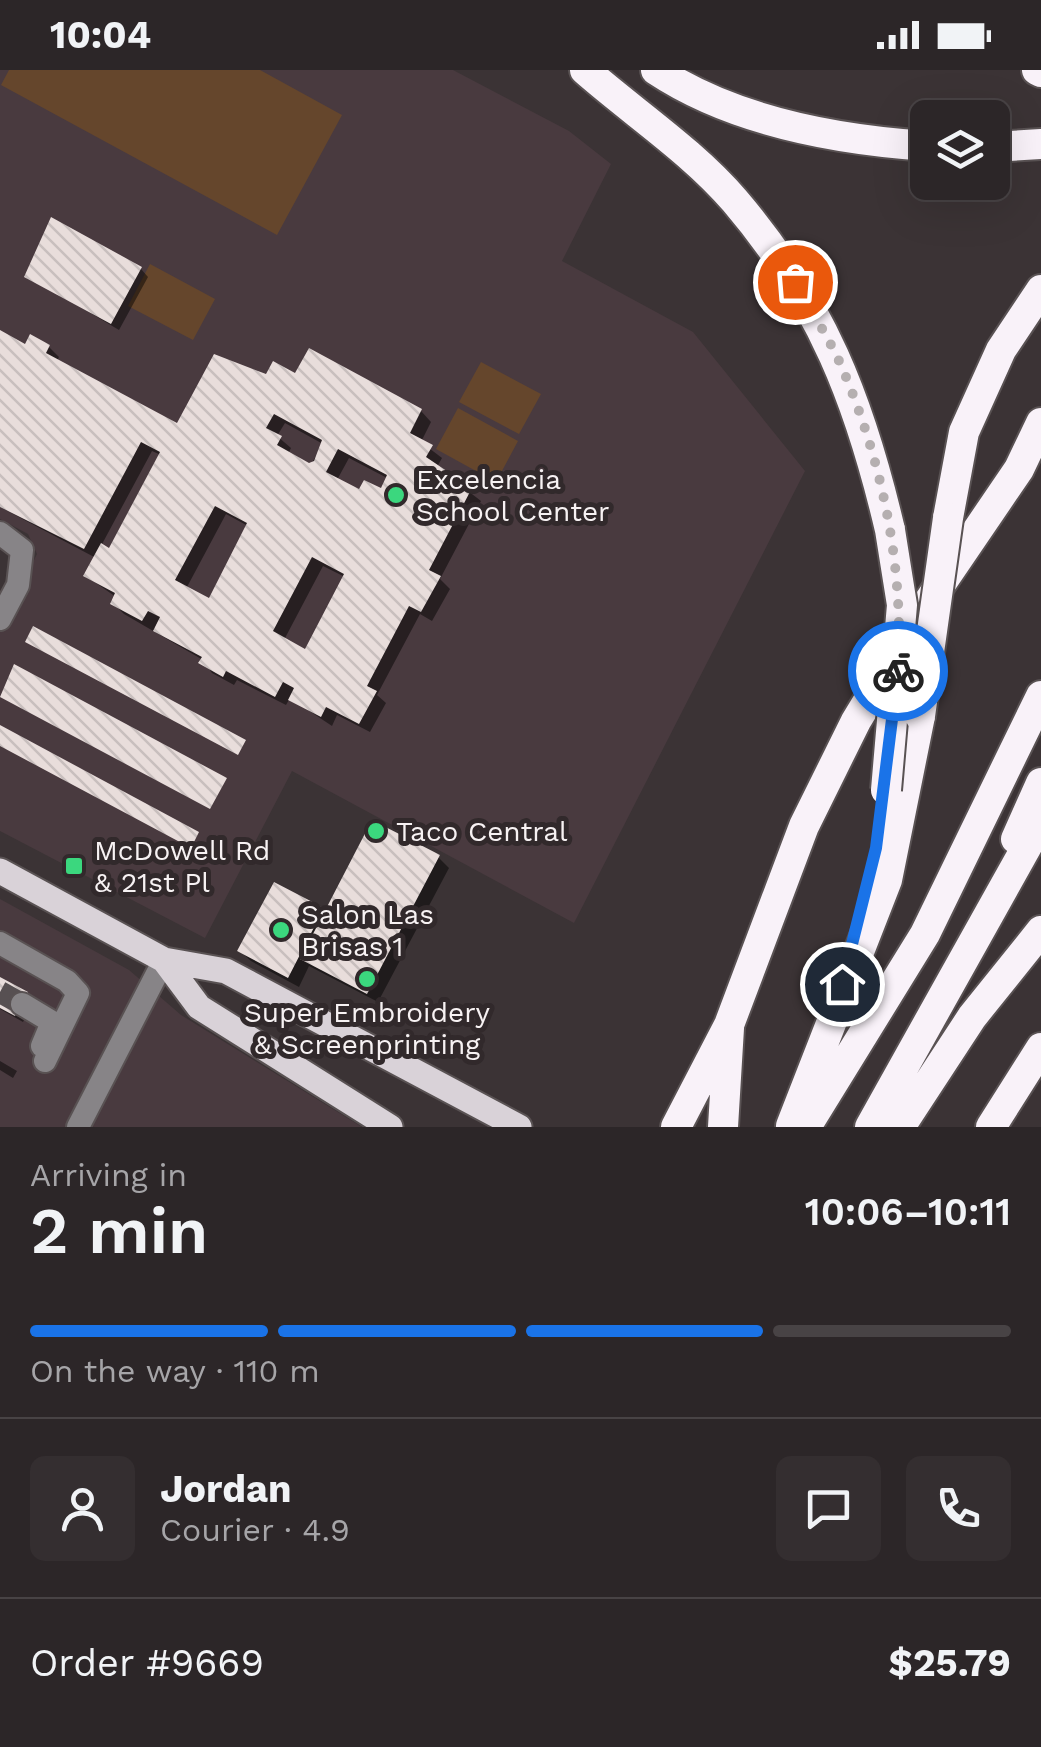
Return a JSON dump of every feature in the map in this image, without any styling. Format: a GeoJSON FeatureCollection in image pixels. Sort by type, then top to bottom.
{"type":"FeatureCollection","features":[{"type":"Feature","properties":{"kind":"highway"},"geometry":{"type":"LineString","coordinates":[[585,70],[734,200],[795,282],[842,367],[867,434],[890,530],[902,605],[886,790],[834,1019]]}},
{"type":"Feature","properties":{"kind":"highway"},"geometry":{"type":"LineString","coordinates":[[656,70],[749,112],[818,131],[910,144]]}},
{"type":"Feature","properties":{"kind":"highway"},"geometry":{"type":"LineString","coordinates":[[1010,145],[1041,144]]}},
{"type":"Feature","properties":{"kind":"highway"},"geometry":{"type":"LineString","coordinates":[[790,1127],[887,880],[920,716],[964,432],[1002,350],[1041,290]]}},
{"type":"Feature","properties":{"kind":"highway"},"geometry":{"type":"LineString","coordinates":[[676,1127],[729,1026],[804,826],[856,721],[925,607],[1018,469],[1041,423]]}},
{"type":"Feature","properties":{"kind":"highway"},"geometry":{"type":"LineString","coordinates":[[806,1127],[925,934],[1041,696]]}},
{"type":"Feature","properties":{"kind":"highway"},"geometry":{"type":"LineString","coordinates":[[951,983],[1041,784]]}},
{"type":"Feature","properties":{"kind":"highway"},"geometry":{"type":"LineString","coordinates":[[870,1127],[1041,820]]}},
{"type":"Feature","properties":{"kind":"highway"},"geometry":{"type":"LineString","coordinates":[[900,1127],[972,1017],[1027,955],[1041,931]]}},
{"type":"Feature","properties":{"kind":"highway"},"geometry":{"type":"LineString","coordinates":[[722,1127],[729,1026]]}},
{"type":"Feature","properties":{"kind":"highway"},"geometry":{"type":"LineString","coordinates":[[991,1127],[1005,1114],[1041,1048]]}},
{"type":"Feature","properties":{"kind":"main road"},"geometry":{"type":"LineString","coordinates":[[0,871],[164,960],[226,971],[519,1127]]}},
{"type":"Feature","properties":{"kind":"main road"},"geometry":{"type":"LineString","coordinates":[[164,960],[199,1007],[390,1127]]}},
{"type":"Feature","properties":{"kind":"street"},"geometry":{"type":"LineString","coordinates":[[0,533],[22,550],[18,585],[0,619]]}},
{"type":"Feature","properties":{"kind":"street"},"geometry":{"type":"LineString","coordinates":[[0,943],[67,980],[78,993],[40,1059],[52,1022],[22,1004]]}},
{"type":"Feature","properties":{"kind":"street"},"geometry":{"type":"LineString","coordinates":[[0,956],[76,1002]]}},
{"type":"Feature","properties":{"kind":"street"},"geometry":{"type":"LineString","coordinates":[[78,1127],[164,960]]}},
{"type":"Feature","properties":{"kind":"shaded area","name":"Excelencia School Center"},"geometry":{"type":"Polygon","coordinates":[[[0,70],[453,70],[569,131],[611,164],[562,261],[693,332],[805,471],[574,923],[292,771],[205,938],[0,831],[0,627],[37,554],[28,534],[0,519],[0,70]]]}},
{"type":"Feature","properties":{"kind":"shaded area"},"geometry":{"type":"Polygon","coordinates":[[[9,70],[260,70],[342,115],[277,235],[1,85],[9,70]]]}},
{"type":"Feature","properties":{"kind":"shaded area"},"geometry":{"type":"Polygon","coordinates":[[[150,264],[215,299],[193,340],[128,306],[150,264]]]}},
{"type":"Feature","properties":{"kind":"shaded area"},"geometry":{"type":"Polygon","coordinates":[[[481,362],[541,394],[519,434],[459,402],[481,362]]]}},
{"type":"Feature","properties":{"kind":"shaded area"},"geometry":{"type":"Polygon","coordinates":[[[458,408],[518,441],[496,482],[436,449],[458,408]]]}},
{"type":"Feature","properties":{"kind":"shaded area"},"geometry":{"type":"Polygon","coordinates":[[[0,899],[129,970],[181,1015],[362,1127],[0,1127],[0,899]]]}},
{"type":"Feature","properties":{"kind":"building"},"geometry":{"type":"Polygon","coordinates":[[[51,217],[142,267],[111,324],[24,277],[51,217]]]}},
{"type":"Feature","properties":{"kind":"building"},"geometry":{"type":"Polygon","coordinates":[[[0,330],[25,344],[30,334],[50,345],[46,353],[177,423],[214,354],[266,374],[273,361],[295,373],[309,348],[422,409],[410,433],[433,445],[426,457],[472,488],[429,570],[441,576],[421,612],[409,606],[367,686],[377,691],[359,724],[326,707],[321,717],[288,700],[294,688],[283,682],[275,697],[226,671],[223,677],[198,663],[202,657],[153,631],[160,617],[148,611],[142,621],[110,604],[115,593],[83,576],[101,543],[109,548],[160,452],[141,442],[84,549],[0,507],[0,330]],[[274,414],[266,428],[282,436],[277,445],[309,463],[314,461],[322,440],[274,414]],[[338,449],[326,472],[359,489],[364,480],[381,488],[387,475],[338,449]],[[215,506],[175,580],[209,598],[247,523],[215,506]],[[312,557],[273,631],[305,649],[344,574],[312,557]]]}},
{"type":"Feature","properties":{"kind":"building"},"geometry":{"type":"Polygon","coordinates":[[[33,626],[246,740],[238,755],[25,642],[33,626]]]}},
{"type":"Feature","properties":{"kind":"building"},"geometry":{"type":"Polygon","coordinates":[[[14,664],[227,778],[210,809],[0,697],[14,664]]]}},
{"type":"Feature","properties":{"kind":"building"},"geometry":{"type":"Polygon","coordinates":[[[0,725],[199,832],[191,848],[0,746],[0,725]]]}},
{"type":"Feature","properties":{"kind":"building"},"geometry":{"type":"Polygon","coordinates":[[[372,820],[440,855],[367,994],[300,959],[372,820]]]}},
{"type":"Feature","properties":{"kind":"building","name":"Salon Las Brisas 1"},"geometry":{"type":"Polygon","coordinates":[[[274,882],[324,908],[288,978],[237,951],[274,882]]]}},
{"type":"Feature","properties":{"kind":"building"},"geometry":{"type":"Polygon","coordinates":[[[0,977],[28,992],[15,1016],[0,1008],[0,977]]]}},
{"type":"Feature","properties":{"kind":"tunnel"},"geometry":{"type":"LineString","coordinates":[[0,992],[22,1004]]}},
{"type":"Feature","properties":{"kind":"way so far"},"geometry":{"type":"LineString","coordinates":[[795,282],[842,367],[867,434],[890,530],[902,605],[898,671]]}},
{"type":"Feature","properties":{"kind":"place","name":"Excelencia School Center"},"geometry":{"type":"Point","coordinates":[396,495]}},
{"type":"Feature","properties":{"kind":"place","name":"Taco Central"},"geometry":{"type":"Point","coordinates":[376,831]}},
{"type":"Feature","properties":{"kind":"place","name":"McDowell Rd & 21st Pl"},"geometry":{"type":"Point","coordinates":[74,866]}},
{"type":"Feature","properties":{"kind":"place","name":"Salon Las Brisas 1"},"geometry":{"type":"Point","coordinates":[281,930]}},
{"type":"Feature","properties":{"kind":"place","name":"Super Embroidery & Screenprinting"},"geometry":{"type":"Point","coordinates":[367,979]}},
{"type":"Feature","properties":{"kind":"route"},"geometry":{"type":"LineString","coordinates":[[842,984],[876,848],[898,671]]}}]}
